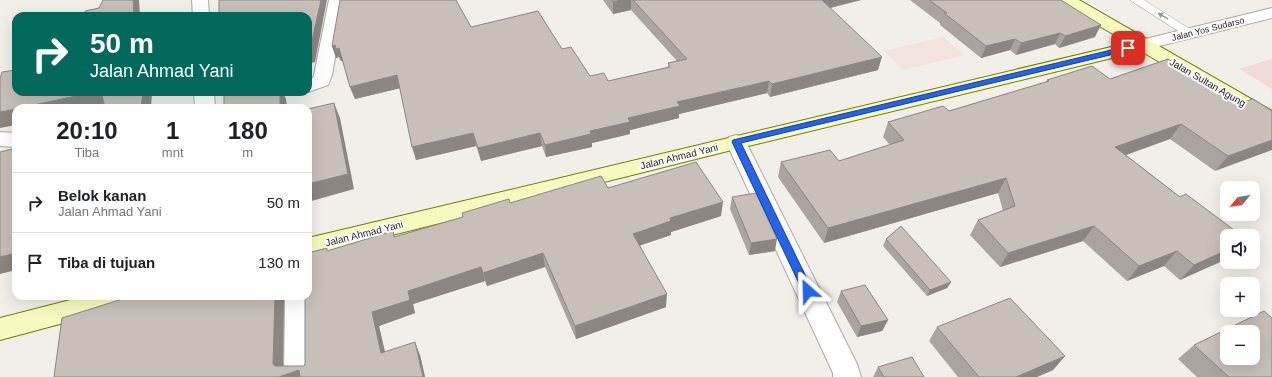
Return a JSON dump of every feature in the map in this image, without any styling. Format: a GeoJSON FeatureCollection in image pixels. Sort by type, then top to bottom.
{"type":"FeatureCollection","features":[{"type":"Feature","properties":{"kind":"main road"},"geometry":{"type":"LineString","coordinates":[[1056,0],[1109,32],[1143,45]]}},
{"type":"Feature","properties":{"kind":"main road"},"geometry":{"type":"LineString","coordinates":[[1067,0],[1143,45]]}},
{"type":"Feature","properties":{"kind":"main road","name":"Jalan Sultan Agung"},"geometry":{"type":"LineString","coordinates":[[1143,45],[1272,120]]}},
{"type":"Feature","properties":{"kind":"main road","name":"Jalan Ahmad Yani"},"geometry":{"type":"LineString","coordinates":[[312,246],[736,142],[1143,45]]}},
{"type":"Feature","properties":{"kind":"main road"},"geometry":{"type":"LineString","coordinates":[[0,329],[112,300]]}},
{"type":"Feature","properties":{"kind":"street"},"geometry":{"type":"LineString","coordinates":[[200,0],[201,12]]}},
{"type":"Feature","properties":{"kind":"street"},"geometry":{"type":"LineString","coordinates":[[312,84],[321,81],[323,75],[337,0]]}},
{"type":"Feature","properties":{"kind":"street","name":"Jalan Yos Sudarso"},"geometry":{"type":"LineString","coordinates":[[1143,45],[1272,13]]}},
{"type":"Feature","properties":{"kind":"street"},"geometry":{"type":"LineString","coordinates":[[0,139],[12,140]]}},
{"type":"Feature","properties":{"kind":"street"},"geometry":{"type":"LineString","coordinates":[[736,142],[844,366],[847,377]]}},
{"type":"Feature","properties":{"kind":"street"},"geometry":{"type":"LineString","coordinates":[[298,300],[298,377]]}},
{"type":"Feature","properties":{"kind":"lane"},"geometry":{"type":"LineString","coordinates":[[1136,0],[1190,33]]}},
{"type":"Feature","properties":{"kind":"shaded area"},"geometry":{"type":"Polygon","coordinates":[[[943,37],[964,55],[903,70],[884,51],[943,37]]]}},
{"type":"Feature","properties":{"kind":"shaded area"},"geometry":{"type":"Polygon","coordinates":[[[1272,59],[1272,89],[1239,69],[1272,59]]]}},
{"type":"Feature","properties":{"kind":"building"},"geometry":{"type":"Polygon","coordinates":[[[103,0],[133,0],[134,12],[85,12],[99,8],[103,0]]]}},
{"type":"Feature","properties":{"kind":"building"},"geometry":{"type":"Polygon","coordinates":[[[219,0],[321,0],[312,41],[312,12],[219,12],[219,0]]]}},
{"type":"Feature","properties":{"kind":"building"},"geometry":{"type":"Polygon","coordinates":[[[340,0],[456,0],[471,27],[538,11],[562,49],[571,47],[590,76],[604,73],[608,81],[670,67],[668,63],[687,59],[633,0],[822,0],[882,57],[772,84],[769,81],[677,102],[680,106],[628,118],[630,122],[590,131],[591,134],[545,145],[540,133],[478,148],[473,133],[412,147],[397,75],[350,87],[339,48],[336,49],[335,45],[332,46],[340,0]]]}},
{"type":"Feature","properties":{"kind":"building"},"geometry":{"type":"Polygon","coordinates":[[[929,0],[1061,0],[1101,25],[1065,36],[1060,33],[1021,43],[1015,39],[986,46],[929,0]]]}},
{"type":"Feature","properties":{"kind":"building"},"geometry":{"type":"Polygon","coordinates":[[[1168,59],[1240,103],[1253,99],[1272,111],[1272,140],[1228,156],[1181,124],[1115,147],[1180,197],[1186,194],[1220,221],[1233,229],[1220,229],[1220,253],[1194,265],[1177,251],[1139,266],[1094,226],[1008,253],[978,220],[1015,206],[1006,178],[828,228],[781,162],[830,150],[839,161],[904,140],[888,122],[943,106],[949,111],[1049,81],[1047,80],[1092,66],[1110,79],[1168,59]]]}},
{"type":"Feature","properties":{"kind":"building"},"geometry":{"type":"Polygon","coordinates":[[[12,71],[12,96],[76,96],[38,104],[12,104],[12,110],[0,112],[0,79],[2,72],[12,71]]]}},
{"type":"Feature","properties":{"kind":"building"},"geometry":{"type":"Polygon","coordinates":[[[102,96],[142,96],[142,104],[104,104],[102,96]]]}},
{"type":"Feature","properties":{"kind":"building"},"geometry":{"type":"Polygon","coordinates":[[[224,96],[280,96],[280,104],[224,104],[224,96]]]}},
{"type":"Feature","properties":{"kind":"building"},"geometry":{"type":"Polygon","coordinates":[[[334,103],[348,174],[312,183],[312,108],[334,103]]]}},
{"type":"Feature","properties":{"kind":"building"},"geometry":{"type":"Polygon","coordinates":[[[12,149],[12,254],[0,257],[0,152],[12,149]]]}},
{"type":"Feature","properties":{"kind":"building"},"geometry":{"type":"Polygon","coordinates":[[[696,162],[723,202],[670,218],[671,221],[633,234],[667,294],[575,326],[543,253],[483,273],[481,267],[408,291],[410,300],[372,312],[381,353],[415,342],[423,377],[300,377],[299,370],[279,377],[54,377],[62,318],[119,300],[275,300],[273,364],[275,366],[304,366],[305,300],[312,300],[312,252],[327,248],[327,251],[393,231],[394,237],[463,217],[462,213],[509,199],[510,203],[601,176],[608,188],[696,162]]]}},
{"type":"Feature","properties":{"kind":"building"},"geometry":{"type":"Polygon","coordinates":[[[756,193],[777,239],[751,243],[732,197],[756,193]]]}},
{"type":"Feature","properties":{"kind":"building"},"geometry":{"type":"Polygon","coordinates":[[[901,226],[951,282],[930,290],[886,239],[901,226]]]}},
{"type":"Feature","properties":{"kind":"building"},"geometry":{"type":"Polygon","coordinates":[[[865,285],[888,320],[861,326],[841,291],[865,285]]]}},
{"type":"Feature","properties":{"kind":"building"},"geometry":{"type":"Polygon","coordinates":[[[1010,298],[1065,356],[1016,377],[979,377],[937,327],[1010,298]]]}},
{"type":"Feature","properties":{"kind":"building"},"geometry":{"type":"Polygon","coordinates":[[[1264,311],[1272,318],[1272,377],[1229,377],[1194,345],[1220,332],[1220,365],[1260,365],[1260,325],[1235,325],[1252,317],[1260,317],[1260,313],[1264,311]]]}},
{"type":"Feature","properties":{"kind":"building"},"geometry":{"type":"Polygon","coordinates":[[[912,357],[924,377],[884,377],[878,367],[912,357]]]}},
{"type":"Feature","properties":{"kind":"route"},"geometry":{"type":"LineString","coordinates":[[808,291],[736,142],[1019,76],[1128,48]]}}]}
